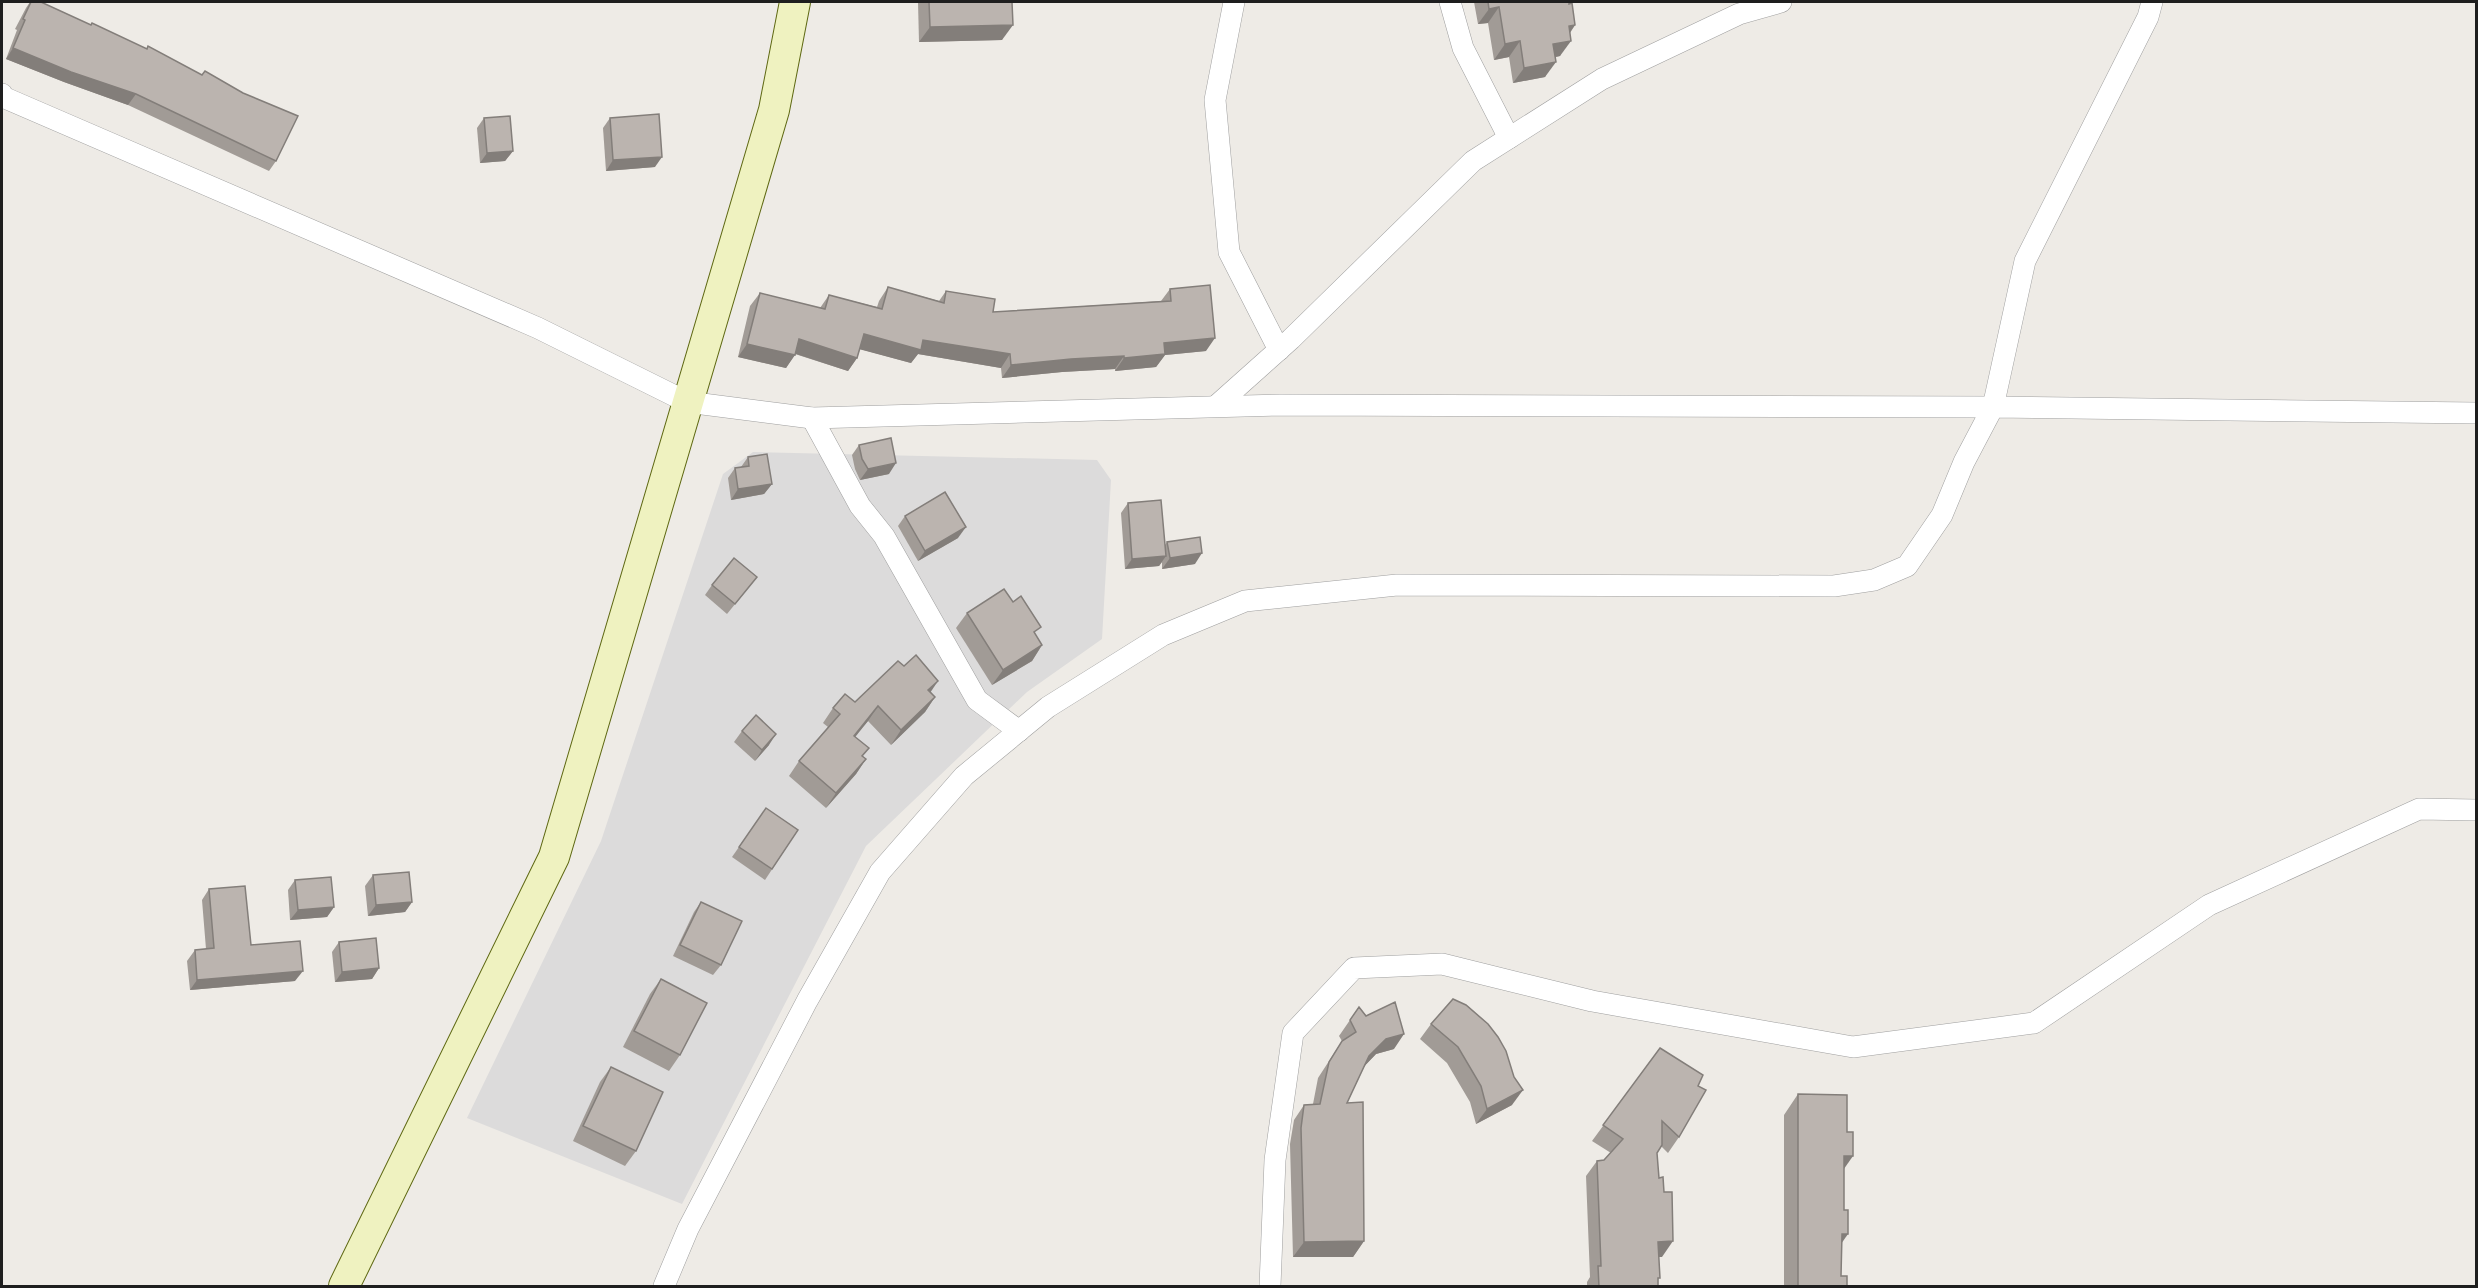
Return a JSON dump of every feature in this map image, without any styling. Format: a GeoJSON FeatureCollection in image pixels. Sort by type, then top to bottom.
{"type":"FeatureCollection","features":[{"type":"Feature","properties":{"kind":"street"},"geometry":{"type":"LineString","coordinates":[[344,1287],[554,857],[774,110],[795,2]]}},
{"type":"Feature","properties":{"kind":"street"},"geometry":{"type":"LineString","coordinates":[[1234,2],[1215,100],[1229,252],[1279,350]]}},
{"type":"Feature","properties":{"kind":"street"},"geometry":{"type":"LineString","coordinates":[[1450,2],[1463,48],[1509,138]]}},
{"type":"Feature","properties":{"kind":"street"},"geometry":{"type":"LineString","coordinates":[[1216,406],[1279,350],[1473,161],[1602,79],[1740,14],[1780,2]]}},
{"type":"Feature","properties":{"kind":"street"},"geometry":{"type":"LineString","coordinates":[[664,1287],[688,1228],[807,1001],[880,872],[964,776],[1048,707],[1163,635],[1245,601],[1397,585],[1823,586],[1874,580],[1907,566],[1942,515],[1964,462],[1993,406],[2025,261],[2148,17],[2152,2]]}},
{"type":"Feature","properties":{"kind":"street"},"geometry":{"type":"LineString","coordinates":[[2,94],[25,106],[538,327],[687,402],[813,418],[1216,406],[1621,404],[1993,406],[2476,413]]}},
{"type":"Feature","properties":{"kind":"street"},"geometry":{"type":"LineString","coordinates":[[813,418],[860,506],[884,536],[977,699],[1019,731]]}},
{"type":"Feature","properties":{"kind":"street"},"geometry":{"type":"LineString","coordinates":[[1270,1287],[1275,1160],[1293,1033],[1354,968],[1442,964],[1592,1001],[1853,1047],[2034,1023],[2210,905],[2419,809],[2476,810]]}},
{"type":"Feature","properties":{"kind":"shaded area"},"geometry":{"type":"Polygon","coordinates":[[[753,452],[1097,460],[1111,480],[1102,639],[1027,692],[866,846],[682,1204],[467,1118],[601,841],[723,474],[753,452]]]}},
{"type":"Feature","properties":{"kind":"building"},"geometry":{"type":"Polygon","coordinates":[[[31,2],[41,2],[147,49],[148,46],[202,75],[205,71],[243,93],[298,116],[276,161],[136,94],[71,72],[13,48],[31,2]]]}},
{"type":"Feature","properties":{"kind":"building"},"geometry":{"type":"Polygon","coordinates":[[[929,2],[1012,2],[1013,25],[930,27],[929,2]]]}},
{"type":"Feature","properties":{"kind":"building"},"geometry":{"type":"Polygon","coordinates":[[[1488,2],[1572,3],[1575,25],[1569,26],[1571,41],[1553,44],[1556,62],[1524,68],[1520,41],[1505,44],[1499,7],[1489,9],[1488,2]]]}},
{"type":"Feature","properties":{"kind":"building"},"geometry":{"type":"Polygon","coordinates":[[[659,114],[662,157],[613,160],[610,118],[659,114]]]}},
{"type":"Feature","properties":{"kind":"building"},"geometry":{"type":"Polygon","coordinates":[[[510,116],[513,151],[487,153],[484,118],[510,116]]]}},
{"type":"Feature","properties":{"kind":"building"},"geometry":{"type":"Polygon","coordinates":[[[1210,285],[1215,338],[1164,343],[1165,354],[1011,365],[1010,354],[923,340],[921,350],[864,334],[857,358],[799,339],[795,355],[747,344],[760,293],[825,309],[829,295],[882,309],[888,287],[944,303],[946,291],[995,299],[993,312],[1171,301],[1170,289],[1210,285]]]}},
{"type":"Feature","properties":{"kind":"building"},"geometry":{"type":"Polygon","coordinates":[[[891,438],[896,463],[868,469],[862,459],[859,445],[891,438]]]}},
{"type":"Feature","properties":{"kind":"building"},"geometry":{"type":"Polygon","coordinates":[[[767,454],[772,484],[738,489],[735,468],[749,466],[748,457],[767,454]]]}},
{"type":"Feature","properties":{"kind":"building"},"geometry":{"type":"Polygon","coordinates":[[[945,492],[966,527],[925,551],[905,516],[945,492]]]}},
{"type":"Feature","properties":{"kind":"building"},"geometry":{"type":"Polygon","coordinates":[[[1161,500],[1166,556],[1132,559],[1128,503],[1161,500]]]}},
{"type":"Feature","properties":{"kind":"building"},"geometry":{"type":"Polygon","coordinates":[[[1200,537],[1202,553],[1170,558],[1167,542],[1200,537]]]}},
{"type":"Feature","properties":{"kind":"building"},"geometry":{"type":"Polygon","coordinates":[[[734,558],[757,577],[735,604],[712,585],[734,558]]]}},
{"type":"Feature","properties":{"kind":"building"},"geometry":{"type":"Polygon","coordinates":[[[1004,589],[1013,602],[1021,596],[1041,627],[1034,632],[1042,645],[1003,670],[967,613],[1004,589]]]}},
{"type":"Feature","properties":{"kind":"building"},"geometry":{"type":"Polygon","coordinates":[[[916,655],[938,681],[928,690],[935,697],[901,730],[878,706],[854,736],[869,748],[862,756],[866,759],[836,793],[799,761],[840,714],[833,708],[845,694],[855,702],[898,661],[904,666],[916,655]]]}},
{"type":"Feature","properties":{"kind":"building"},"geometry":{"type":"Polygon","coordinates":[[[756,715],[776,734],[762,750],[742,731],[756,715]]]}},
{"type":"Feature","properties":{"kind":"building"},"geometry":{"type":"Polygon","coordinates":[[[766,808],[798,830],[772,869],[739,847],[766,808]]]}},
{"type":"Feature","properties":{"kind":"building"},"geometry":{"type":"Polygon","coordinates":[[[409,872],[412,902],[376,905],[373,875],[409,872]]]}},
{"type":"Feature","properties":{"kind":"building"},"geometry":{"type":"Polygon","coordinates":[[[331,877],[334,907],[298,910],[295,880],[331,877]]]}},
{"type":"Feature","properties":{"kind":"building"},"geometry":{"type":"Polygon","coordinates":[[[245,886],[251,945],[300,941],[303,971],[197,980],[195,950],[214,948],[209,889],[245,886]]]}},
{"type":"Feature","properties":{"kind":"building"},"geometry":{"type":"Polygon","coordinates":[[[701,902],[742,921],[721,965],[680,945],[701,902]]]}},
{"type":"Feature","properties":{"kind":"building"},"geometry":{"type":"Polygon","coordinates":[[[376,938],[379,968],[342,972],[339,942],[376,938]]]}},
{"type":"Feature","properties":{"kind":"building"},"geometry":{"type":"Polygon","coordinates":[[[661,979],[707,1003],[680,1055],[634,1031],[661,979]]]}},
{"type":"Feature","properties":{"kind":"building"},"geometry":{"type":"Polygon","coordinates":[[[1453,999],[1466,1005],[1488,1024],[1498,1037],[1506,1051],[1514,1077],[1523,1090],[1487,1109],[1481,1086],[1458,1047],[1431,1024],[1453,999]]]}},
{"type":"Feature","properties":{"kind":"building"},"geometry":{"type":"Polygon","coordinates":[[[1395,1002],[1404,1034],[1386,1039],[1369,1056],[1347,1103],[1363,1102],[1364,1241],[1304,1242],[1301,1128],[1304,1105],[1320,1104],[1329,1062],[1342,1041],[1356,1032],[1350,1020],[1359,1007],[1366,1016],[1395,1002]]]}},
{"type":"Feature","properties":{"kind":"building"},"geometry":{"type":"Polygon","coordinates":[[[1660,1048],[1703,1075],[1698,1086],[1706,1090],[1679,1137],[1662,1121],[1662,1145],[1657,1153],[1659,1178],[1663,1177],[1664,1192],[1672,1192],[1673,1241],[1658,1242],[1660,1278],[1658,1278],[1658,1287],[1599,1287],[1598,1266],[1601,1266],[1597,1161],[1604,1160],[1623,1139],[1603,1125],[1660,1048]]]}},
{"type":"Feature","properties":{"kind":"building"},"geometry":{"type":"Polygon","coordinates":[[[611,1067],[663,1092],[636,1151],[583,1126],[611,1067]]]}},
{"type":"Feature","properties":{"kind":"building"},"geometry":{"type":"Polygon","coordinates":[[[1798,1094],[1847,1095],[1847,1132],[1853,1132],[1853,1156],[1844,1156],[1844,1210],[1848,1210],[1848,1234],[1842,1234],[1841,1276],[1847,1276],[1847,1287],[1798,1287],[1798,1094]]]}}]}
